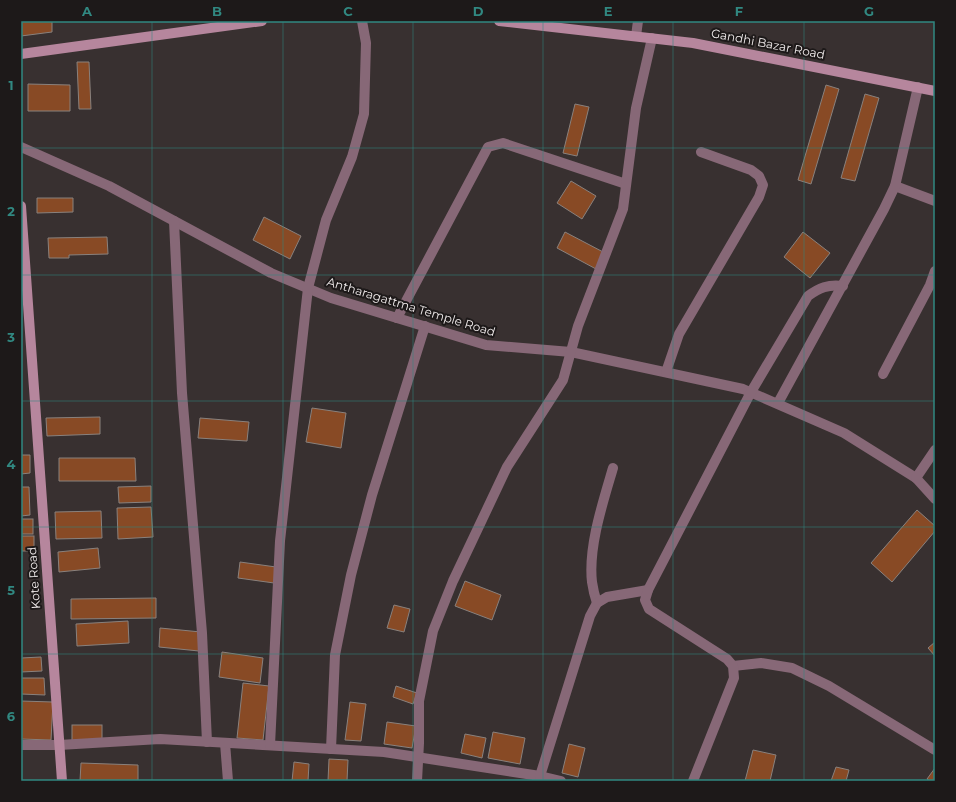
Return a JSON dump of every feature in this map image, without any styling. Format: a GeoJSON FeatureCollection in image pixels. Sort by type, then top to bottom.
{"type":"FeatureCollection","features":[{"type":"Feature","properties":{"kind":"main road"},"geometry":{"type":"LineString","coordinates":[[21,54],[262,21]]}},
{"type":"Feature","properties":{"kind":"main road","name":"Gandhi Bazar Road"},"geometry":{"type":"LineString","coordinates":[[499,21],[692,43],[935,91]]}},
{"type":"Feature","properties":{"kind":"main road","name":"Kote Road"},"geometry":{"type":"LineString","coordinates":[[21,206],[22,240],[62,781]]}},
{"type":"Feature","properties":{"kind":"street"},"geometry":{"type":"LineString","coordinates":[[270,745],[280,540],[308,288],[326,220],[352,157],[364,114],[366,43],[362,21]]}},
{"type":"Feature","properties":{"kind":"street"},"geometry":{"type":"LineString","coordinates":[[636,36],[638,21]]}},
{"type":"Feature","properties":{"kind":"street"},"geometry":{"type":"LineString","coordinates":[[418,781],[419,701],[433,631],[453,581],[507,467],[563,380],[578,326],[623,209],[636,108],[652,38]]}},
{"type":"Feature","properties":{"kind":"street"},"geometry":{"type":"LineString","coordinates":[[778,403],[843,286],[895,186],[918,87]]}},
{"type":"Feature","properties":{"kind":"street"},"geometry":{"type":"LineString","coordinates":[[397,318],[488,147],[503,143],[626,184]]}},
{"type":"Feature","properties":{"kind":"street","name":"Antharagattma Temple Road"},"geometry":{"type":"LineString","coordinates":[[21,147],[109,186],[271,273],[331,298],[486,345],[571,352],[751,392],[844,433],[916,478],[935,498]]}},
{"type":"Feature","properties":{"kind":"street"},"geometry":{"type":"LineString","coordinates":[[666,372],[679,334],[759,197],[763,185],[759,176],[751,170],[701,152]]}},
{"type":"Feature","properties":{"kind":"street"},"geometry":{"type":"LineString","coordinates":[[895,186],[935,201]]}},
{"type":"Feature","properties":{"kind":"street"},"geometry":{"type":"LineString","coordinates":[[174,221],[182,393],[202,633],[207,742]]}},
{"type":"Feature","properties":{"kind":"street"},"geometry":{"type":"LineString","coordinates":[[883,374],[930,285],[935,271]]}},
{"type":"Feature","properties":{"kind":"street"},"geometry":{"type":"LineString","coordinates":[[693,781],[734,678],[733,666],[727,659],[649,609],[645,600],[648,590],[751,392],[808,296],[816,290],[825,287],[835,285],[843,286]]}},
{"type":"Feature","properties":{"kind":"street"},"geometry":{"type":"LineString","coordinates":[[331,749],[335,655],[351,575],[372,495],[425,326]]}},
{"type":"Feature","properties":{"kind":"street"},"geometry":{"type":"LineString","coordinates":[[916,478],[935,450]]}},
{"type":"Feature","properties":{"kind":"street"},"geometry":{"type":"LineString","coordinates":[[597,603],[592,582],[592,557],[598,521],[613,468]]}},
{"type":"Feature","properties":{"kind":"street"},"geometry":{"type":"LineString","coordinates":[[540,776],[590,616],[597,603],[607,597],[648,590]]}},
{"type":"Feature","properties":{"kind":"street"},"geometry":{"type":"LineString","coordinates":[[733,666],[761,663],[792,668],[829,686],[935,750]]}},
{"type":"Feature","properties":{"kind":"street"},"geometry":{"type":"LineString","coordinates":[[21,745],[59,745],[160,739],[384,752],[540,776],[561,781]]}},
{"type":"Feature","properties":{"kind":"street"},"geometry":{"type":"LineString","coordinates":[[225,743],[228,781]]}},
{"type":"Feature","properties":{"kind":"building"},"geometry":{"type":"Polygon","coordinates":[[[21,21],[52,21],[52,32],[21,36],[21,21]]]}},
{"type":"Feature","properties":{"kind":"building"},"geometry":{"type":"Polygon","coordinates":[[[77,62],[89,62],[91,109],[79,109],[77,62]]]}},
{"type":"Feature","properties":{"kind":"building"},"geometry":{"type":"Polygon","coordinates":[[[28,84],[70,85],[70,111],[28,111],[28,84]]]}},
{"type":"Feature","properties":{"kind":"building"},"geometry":{"type":"Polygon","coordinates":[[[826,85],[839,89],[811,184],[798,180],[826,85]]]}},
{"type":"Feature","properties":{"kind":"building"},"geometry":{"type":"Polygon","coordinates":[[[865,94],[879,98],[855,181],[841,178],[865,94]]]}},
{"type":"Feature","properties":{"kind":"building"},"geometry":{"type":"Polygon","coordinates":[[[575,104],[589,107],[577,156],[563,153],[575,104]]]}},
{"type":"Feature","properties":{"kind":"building"},"geometry":{"type":"Polygon","coordinates":[[[571,181],[596,196],[582,219],[557,203],[571,181]]]}},
{"type":"Feature","properties":{"kind":"building"},"geometry":{"type":"Polygon","coordinates":[[[37,198],[73,198],[73,212],[37,213],[37,198]]]}},
{"type":"Feature","properties":{"kind":"building"},"geometry":{"type":"Polygon","coordinates":[[[264,217],[301,236],[290,259],[253,240],[264,217]]]}},
{"type":"Feature","properties":{"kind":"building"},"geometry":{"type":"Polygon","coordinates":[[[565,232],[605,253],[596,269],[557,248],[565,232]]]}},
{"type":"Feature","properties":{"kind":"building"},"geometry":{"type":"Polygon","coordinates":[[[803,232],[830,253],[810,278],[784,257],[803,232]]]}},
{"type":"Feature","properties":{"kind":"building"},"geometry":{"type":"Polygon","coordinates":[[[107,237],[108,254],[69,255],[69,258],[49,258],[48,238],[107,237]]]}},
{"type":"Feature","properties":{"kind":"building"},"geometry":{"type":"Polygon","coordinates":[[[312,408],[346,413],[341,448],[306,442],[312,408]]]}},
{"type":"Feature","properties":{"kind":"building"},"geometry":{"type":"Polygon","coordinates":[[[100,417],[100,434],[47,436],[46,418],[100,417]]]}},
{"type":"Feature","properties":{"kind":"building"},"geometry":{"type":"Polygon","coordinates":[[[200,418],[249,422],[247,441],[198,438],[200,418]]]}},
{"type":"Feature","properties":{"kind":"building"},"geometry":{"type":"Polygon","coordinates":[[[21,455],[30,455],[30,473],[21,474],[21,455]]]}},
{"type":"Feature","properties":{"kind":"building"},"geometry":{"type":"Polygon","coordinates":[[[59,458],[135,458],[136,481],[59,481],[59,458]]]}},
{"type":"Feature","properties":{"kind":"building"},"geometry":{"type":"Polygon","coordinates":[[[151,486],[151,502],[119,503],[118,487],[151,486]]]}},
{"type":"Feature","properties":{"kind":"building"},"geometry":{"type":"Polygon","coordinates":[[[21,487],[29,487],[30,515],[21,516],[21,487]]]}},
{"type":"Feature","properties":{"kind":"building"},"geometry":{"type":"Polygon","coordinates":[[[151,507],[153,537],[118,539],[117,508],[151,507]]]}},
{"type":"Feature","properties":{"kind":"building"},"geometry":{"type":"Polygon","coordinates":[[[917,510],[935,526],[935,531],[892,582],[871,563],[917,510]]]}},
{"type":"Feature","properties":{"kind":"building"},"geometry":{"type":"Polygon","coordinates":[[[101,511],[102,538],[56,539],[55,512],[101,511]]]}},
{"type":"Feature","properties":{"kind":"building"},"geometry":{"type":"Polygon","coordinates":[[[21,519],[33,519],[33,534],[21,534],[21,519]]]}},
{"type":"Feature","properties":{"kind":"building"},"geometry":{"type":"Polygon","coordinates":[[[21,536],[34,536],[34,551],[21,551],[21,536]]]}},
{"type":"Feature","properties":{"kind":"building"},"geometry":{"type":"Polygon","coordinates":[[[98,548],[100,568],[59,572],[58,552],[98,548]]]}},
{"type":"Feature","properties":{"kind":"building"},"geometry":{"type":"Polygon","coordinates":[[[240,562],[276,567],[274,583],[238,578],[240,562]]]}},
{"type":"Feature","properties":{"kind":"building"},"geometry":{"type":"Polygon","coordinates":[[[465,581],[501,595],[492,620],[455,606],[465,581]]]}},
{"type":"Feature","properties":{"kind":"building"},"geometry":{"type":"Polygon","coordinates":[[[156,598],[156,618],[71,619],[71,599],[156,598]]]}},
{"type":"Feature","properties":{"kind":"building"},"geometry":{"type":"Polygon","coordinates":[[[394,605],[410,609],[404,632],[387,628],[394,605]]]}},
{"type":"Feature","properties":{"kind":"building"},"geometry":{"type":"Polygon","coordinates":[[[128,621],[129,643],[77,646],[76,624],[128,621]]]}},
{"type":"Feature","properties":{"kind":"building"},"geometry":{"type":"Polygon","coordinates":[[[160,628],[201,632],[199,651],[159,647],[160,628]]]}},
{"type":"Feature","properties":{"kind":"building"},"geometry":{"type":"Polygon","coordinates":[[[935,642],[935,656],[928,648],[935,642]]]}},
{"type":"Feature","properties":{"kind":"building"},"geometry":{"type":"Polygon","coordinates":[[[222,652],[263,658],[260,683],[219,677],[222,652]]]}},
{"type":"Feature","properties":{"kind":"building"},"geometry":{"type":"Polygon","coordinates":[[[41,657],[42,671],[21,672],[21,658],[41,657]]]}},
{"type":"Feature","properties":{"kind":"building"},"geometry":{"type":"Polygon","coordinates":[[[21,678],[44,678],[45,695],[21,694],[21,678]]]}},
{"type":"Feature","properties":{"kind":"building"},"geometry":{"type":"Polygon","coordinates":[[[243,683],[269,686],[263,740],[237,738],[243,683]]]}},
{"type":"Feature","properties":{"kind":"building"},"geometry":{"type":"Polygon","coordinates":[[[396,686],[417,693],[413,704],[393,697],[396,686]]]}},
{"type":"Feature","properties":{"kind":"building"},"geometry":{"type":"Polygon","coordinates":[[[21,701],[53,702],[51,740],[21,739],[21,701]]]}},
{"type":"Feature","properties":{"kind":"building"},"geometry":{"type":"Polygon","coordinates":[[[350,702],[366,704],[361,741],[345,740],[350,702]]]}},
{"type":"Feature","properties":{"kind":"building"},"geometry":{"type":"Polygon","coordinates":[[[387,722],[416,726],[412,748],[384,744],[387,722]]]}},
{"type":"Feature","properties":{"kind":"building"},"geometry":{"type":"Polygon","coordinates":[[[72,725],[102,725],[102,741],[72,741],[72,725]]]}},
{"type":"Feature","properties":{"kind":"building"},"geometry":{"type":"Polygon","coordinates":[[[493,732],[525,738],[520,764],[488,758],[493,732]]]}},
{"type":"Feature","properties":{"kind":"building"},"geometry":{"type":"Polygon","coordinates":[[[465,734],[486,738],[482,758],[461,753],[465,734]]]}},
{"type":"Feature","properties":{"kind":"building"},"geometry":{"type":"Polygon","coordinates":[[[569,744],[585,748],[578,777],[562,773],[569,744]]]}},
{"type":"Feature","properties":{"kind":"building"},"geometry":{"type":"Polygon","coordinates":[[[753,750],[776,755],[770,781],[745,781],[753,750]]]}},
{"type":"Feature","properties":{"kind":"building"},"geometry":{"type":"Polygon","coordinates":[[[329,759],[348,760],[347,781],[328,781],[329,759]]]}},
{"type":"Feature","properties":{"kind":"building"},"geometry":{"type":"Polygon","coordinates":[[[294,762],[309,764],[308,781],[292,781],[294,762]]]}},
{"type":"Feature","properties":{"kind":"building"},"geometry":{"type":"Polygon","coordinates":[[[81,763],[138,765],[138,781],[80,781],[81,763]]]}},
{"type":"Feature","properties":{"kind":"building"},"geometry":{"type":"Polygon","coordinates":[[[836,767],[849,770],[846,781],[831,781],[836,767]]]}},
{"type":"Feature","properties":{"kind":"building"},"geometry":{"type":"Polygon","coordinates":[[[935,768],[935,781],[930,781],[927,779],[935,768]]]}}]}
